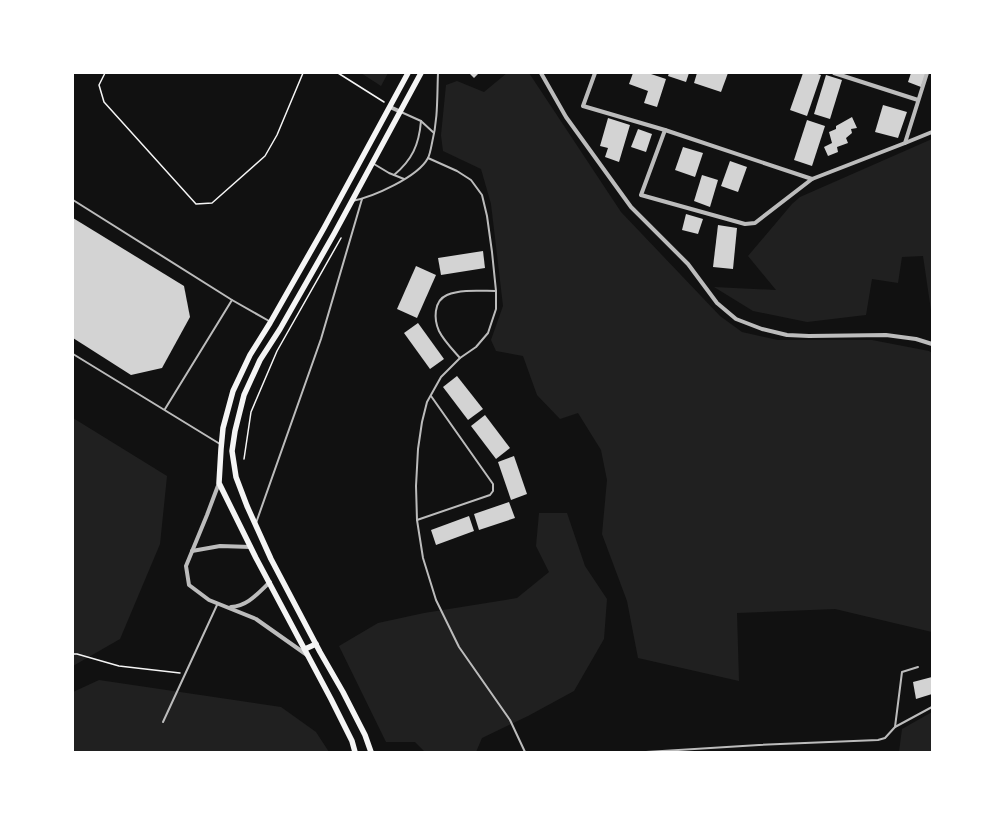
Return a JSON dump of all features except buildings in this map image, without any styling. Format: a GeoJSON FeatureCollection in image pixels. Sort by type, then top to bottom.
{"type":"FeatureCollection","features":[{"type":"Feature","properties":{"kind":"main road"},"geometry":{"type":"LineString","coordinates":[[355,752],[352,741],[219,483],[221,445],[223,428],[233,391],[250,355],[271,322],[408,73]]}},
{"type":"Feature","properties":{"kind":"main road"},"geometry":{"type":"LineString","coordinates":[[371,752],[365,735],[344,692],[316,644],[271,559],[255,525],[236,477],[232,451],[235,431],[244,395],[260,360],[286,319],[373,164],[421,73]]}},
{"type":"Feature","properties":{"kind":"main road"},"geometry":{"type":"LineString","coordinates":[[276,313],[286,319]]}},
{"type":"Feature","properties":{"kind":"main road"},"geometry":{"type":"LineString","coordinates":[[305,649],[316,644]]}},
{"type":"Feature","properties":{"kind":"street"},"geometry":{"type":"LineString","coordinates":[[541,73],[566,117],[631,206],[688,264],[717,303],[736,319],[762,329],[787,335],[886,335],[916,339],[932,344]]}},
{"type":"Feature","properties":{"kind":"street"},"geometry":{"type":"LineString","coordinates":[[595,73],[583,106],[665,130],[812,179]]}},
{"type":"Feature","properties":{"kind":"street"},"geometry":{"type":"LineString","coordinates":[[834,73],[918,100]]}},
{"type":"Feature","properties":{"kind":"street"},"geometry":{"type":"LineString","coordinates":[[905,143],[927,73]]}},
{"type":"Feature","properties":{"kind":"street"},"geometry":{"type":"LineString","coordinates":[[390,106],[401,112]]}},
{"type":"Feature","properties":{"kind":"street"},"geometry":{"type":"LineString","coordinates":[[665,130],[641,195],[745,224],[756,223],[812,179],[932,132]]}},
{"type":"Feature","properties":{"kind":"street"},"geometry":{"type":"LineString","coordinates":[[219,483],[186,566],[189,585],[209,600],[256,619],[309,656]]}},
{"type":"Feature","properties":{"kind":"street"},"geometry":{"type":"LineString","coordinates":[[192,551],[220,546],[251,547]]}},
{"type":"Feature","properties":{"kind":"street"},"geometry":{"type":"LineString","coordinates":[[228,607],[239,607],[248,603],[270,582]]}},
{"type":"Feature","properties":{"kind":"lane"},"geometry":{"type":"LineString","coordinates":[[352,201],[380,192],[404,179],[418,170],[428,158],[437,124],[438,73]]}},
{"type":"Feature","properties":{"kind":"lane"},"geometry":{"type":"LineString","coordinates":[[401,112],[421,121],[434,133]]}},
{"type":"Feature","properties":{"kind":"lane"},"geometry":{"type":"LineString","coordinates":[[394,175],[407,164],[411,156],[420,131],[421,121]]}},
{"type":"Feature","properties":{"kind":"lane"},"geometry":{"type":"LineString","coordinates":[[428,158],[457,171],[471,180],[482,195],[487,216],[496,291],[496,309],[488,333],[476,347],[460,358],[441,377],[427,402],[418,449],[416,486],[417,520],[423,558],[436,600],[459,647],[510,720],[525,752]]}},
{"type":"Feature","properties":{"kind":"lane"},"geometry":{"type":"LineString","coordinates":[[373,164],[404,179]]}},
{"type":"Feature","properties":{"kind":"lane"},"geometry":{"type":"LineString","coordinates":[[255,525],[321,339],[362,199]]}},
{"type":"Feature","properties":{"kind":"lane"},"geometry":{"type":"LineString","coordinates":[[73,200],[232,300],[271,322]]}},
{"type":"Feature","properties":{"kind":"lane"},"geometry":{"type":"LineString","coordinates":[[460,358],[439,332],[435,317],[437,306],[446,296],[459,293],[496,291]]}},
{"type":"Feature","properties":{"kind":"lane"},"geometry":{"type":"LineString","coordinates":[[165,410],[232,300]]}},
{"type":"Feature","properties":{"kind":"lane"},"geometry":{"type":"LineString","coordinates":[[73,354],[221,445]]}},
{"type":"Feature","properties":{"kind":"lane"},"geometry":{"type":"LineString","coordinates":[[417,520],[490,496],[493,490],[493,484],[431,396]]}},
{"type":"Feature","properties":{"kind":"lane"},"geometry":{"type":"LineString","coordinates":[[163,722],[218,603]]}},
{"type":"Feature","properties":{"kind":"lane"},"geometry":{"type":"LineString","coordinates":[[895,727],[901,674],[904,670],[918,667]]}},
{"type":"Feature","properties":{"kind":"lane"},"geometry":{"type":"LineString","coordinates":[[646,752],[878,740],[885,738],[895,727],[932,707]]}},
{"type":"Feature","properties":{"kind":"path"},"geometry":{"type":"LineString","coordinates":[[105,73],[99,86],[104,102],[196,204],[212,203],[265,156],[277,135],[303,73]]}},
{"type":"Feature","properties":{"kind":"path"},"geometry":{"type":"LineString","coordinates":[[338,73],[390,106]]}},
{"type":"Feature","properties":{"kind":"path"},"geometry":{"type":"LineString","coordinates":[[244,459],[251,412],[277,352],[342,237]]}},
{"type":"Feature","properties":{"kind":"path"},"geometry":{"type":"LineString","coordinates":[[73,654],[118,666],[186,674]]}},
{"type":"Feature","properties":{"kind":"shaded area"},"geometry":{"type":"Polygon","coordinates":[[[361,73],[388,73],[381,86],[361,73]]]}},
{"type":"Feature","properties":{"kind":"shaded area"},"geometry":{"type":"Polygon","coordinates":[[[507,73],[529,73],[621,212],[720,316],[742,332],[778,340],[872,340],[929,351],[932,353],[932,632],[835,609],[737,613],[739,681],[638,658],[627,601],[602,534],[607,480],[601,450],[578,413],[560,419],[537,395],[523,356],[496,351],[491,340],[503,306],[491,204],[481,169],[443,151],[441,135],[446,85],[457,81],[484,92],[507,73]]]}},
{"type":"Feature","properties":{"kind":"shaded area"},"geometry":{"type":"Polygon","coordinates":[[[932,139],[932,317],[923,256],[902,257],[898,283],[872,279],[866,315],[807,322],[753,311],[714,287],[776,290],[748,256],[792,204],[800,197],[932,139]]]}},
{"type":"Feature","properties":{"kind":"shaded area"},"geometry":{"type":"Polygon","coordinates":[[[73,418],[167,476],[160,544],[120,639],[73,666],[73,418]]]}},
{"type":"Feature","properties":{"kind":"shaded area"},"geometry":{"type":"Polygon","coordinates":[[[539,513],[567,513],[585,566],[607,599],[604,639],[574,691],[528,716],[482,738],[476,752],[425,752],[415,742],[386,742],[339,646],[378,623],[424,613],[517,598],[549,572],[536,546],[539,513]]]}},
{"type":"Feature","properties":{"kind":"shaded area"},"geometry":{"type":"Polygon","coordinates":[[[99,680],[281,707],[316,732],[329,752],[73,752],[73,692],[99,680]]]}},
{"type":"Feature","properties":{"kind":"shaded area"},"geometry":{"type":"Polygon","coordinates":[[[932,712],[932,752],[899,752],[902,729],[932,712]]]}}]}
